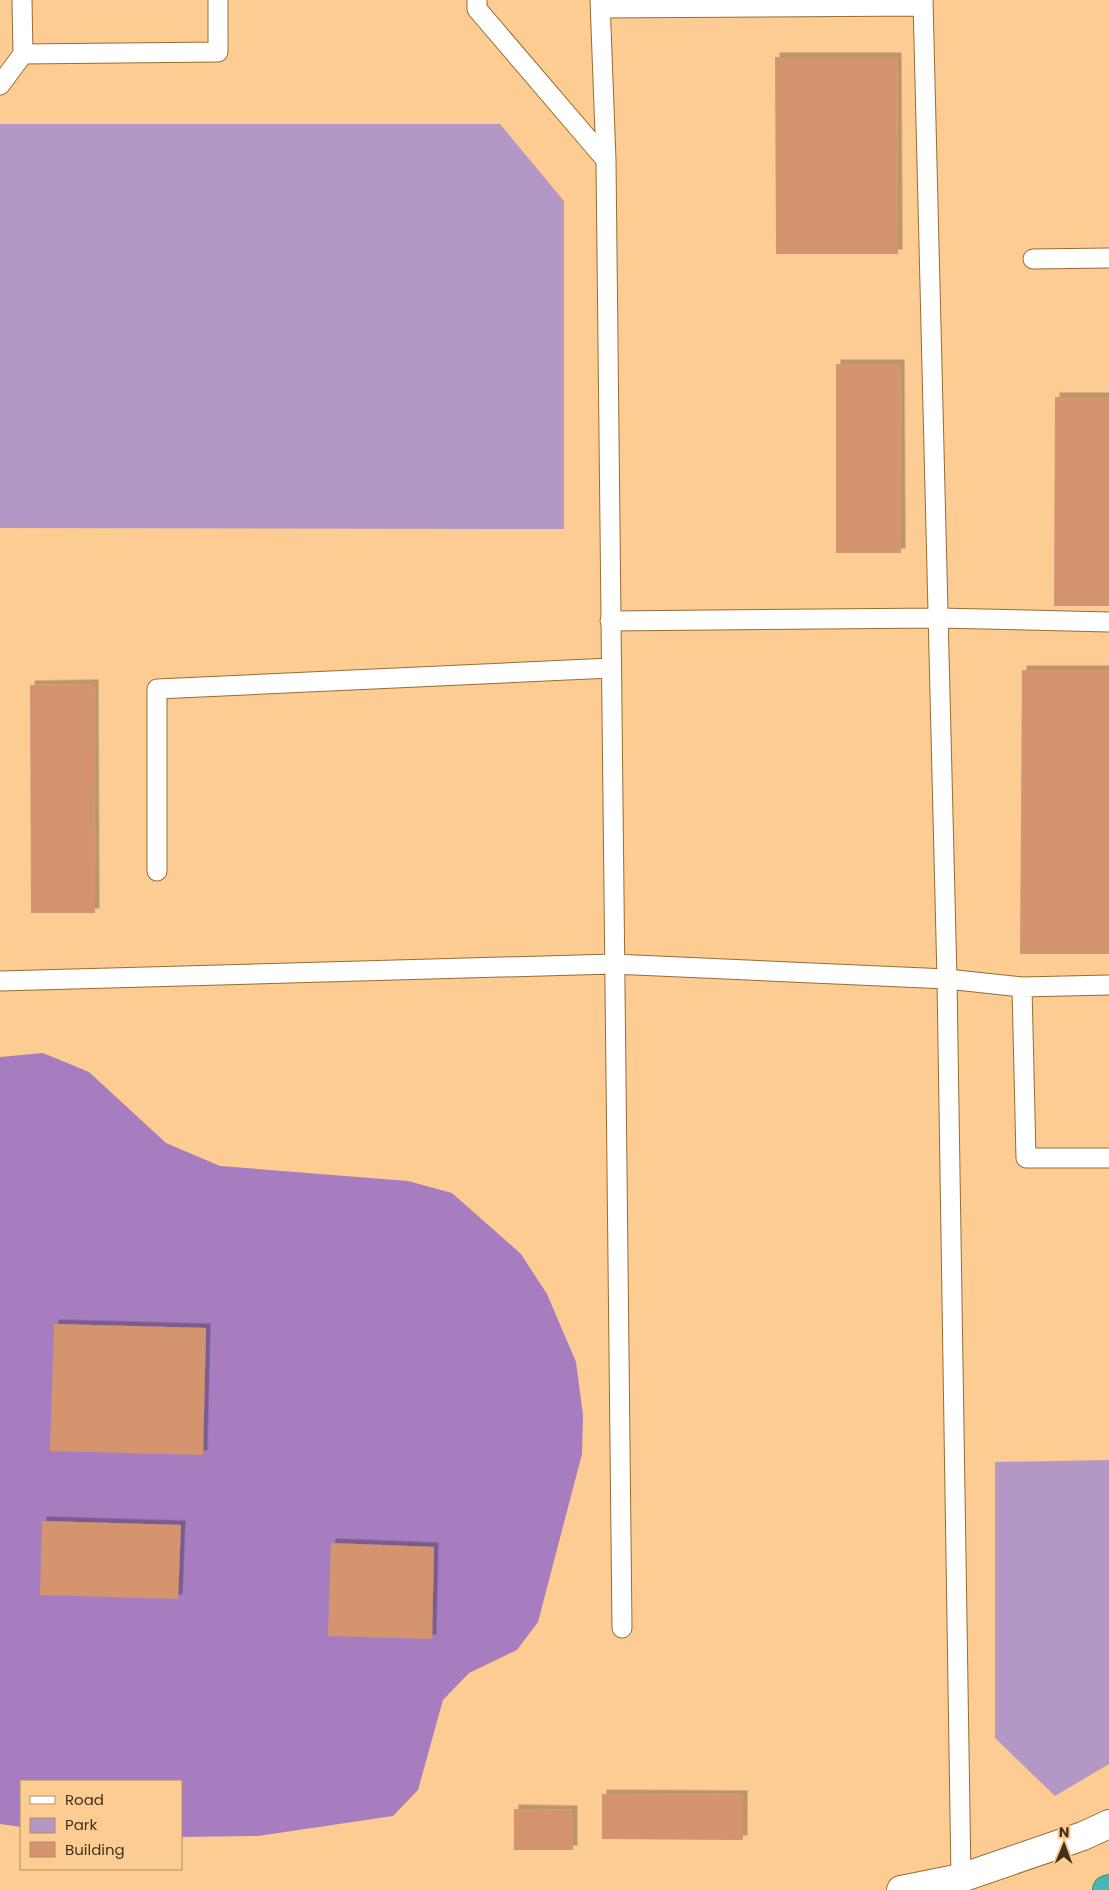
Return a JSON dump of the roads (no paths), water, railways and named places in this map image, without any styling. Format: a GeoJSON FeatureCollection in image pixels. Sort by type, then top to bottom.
{"type":"FeatureCollection","features":[{"type":"Feature","properties":{"kind":"street"},"geometry":{"type":"LineString","coordinates":[[901,1890],[963,1884],[1109,1824]]}},
{"type":"Feature","properties":{"kind":"lane"},"geometry":{"type":"LineString","coordinates":[[0,85],[23,54],[22,0]]}},
{"type":"Feature","properties":{"kind":"lane"},"geometry":{"type":"LineString","coordinates":[[23,54],[218,52],[218,0]]}},
{"type":"Feature","properties":{"kind":"lane"},"geometry":{"type":"LineString","coordinates":[[476,0],[477,9],[606,160]]}},
{"type":"Feature","properties":{"kind":"lane"},"geometry":{"type":"LineString","coordinates":[[622,1628],[613,964],[606,160],[601,4],[923,3],[947,979],[963,1884]]}},
{"type":"Feature","properties":{"kind":"lane"},"geometry":{"type":"LineString","coordinates":[[1033,259],[1109,258]]}},
{"type":"Feature","properties":{"kind":"lane"},"geometry":{"type":"LineString","coordinates":[[610,620],[938,618],[1109,622]]}},
{"type":"Feature","properties":{"kind":"lane"},"geometry":{"type":"LineString","coordinates":[[157,871],[156,689],[611,668]]}},
{"type":"Feature","properties":{"kind":"lane"},"geometry":{"type":"LineString","coordinates":[[0,981],[613,964],[947,979],[1022,987],[1109,985]]}},
{"type":"Feature","properties":{"kind":"lane"},"geometry":{"type":"LineString","coordinates":[[1022,987],[1026,1158],[1109,1158]]}}]}
